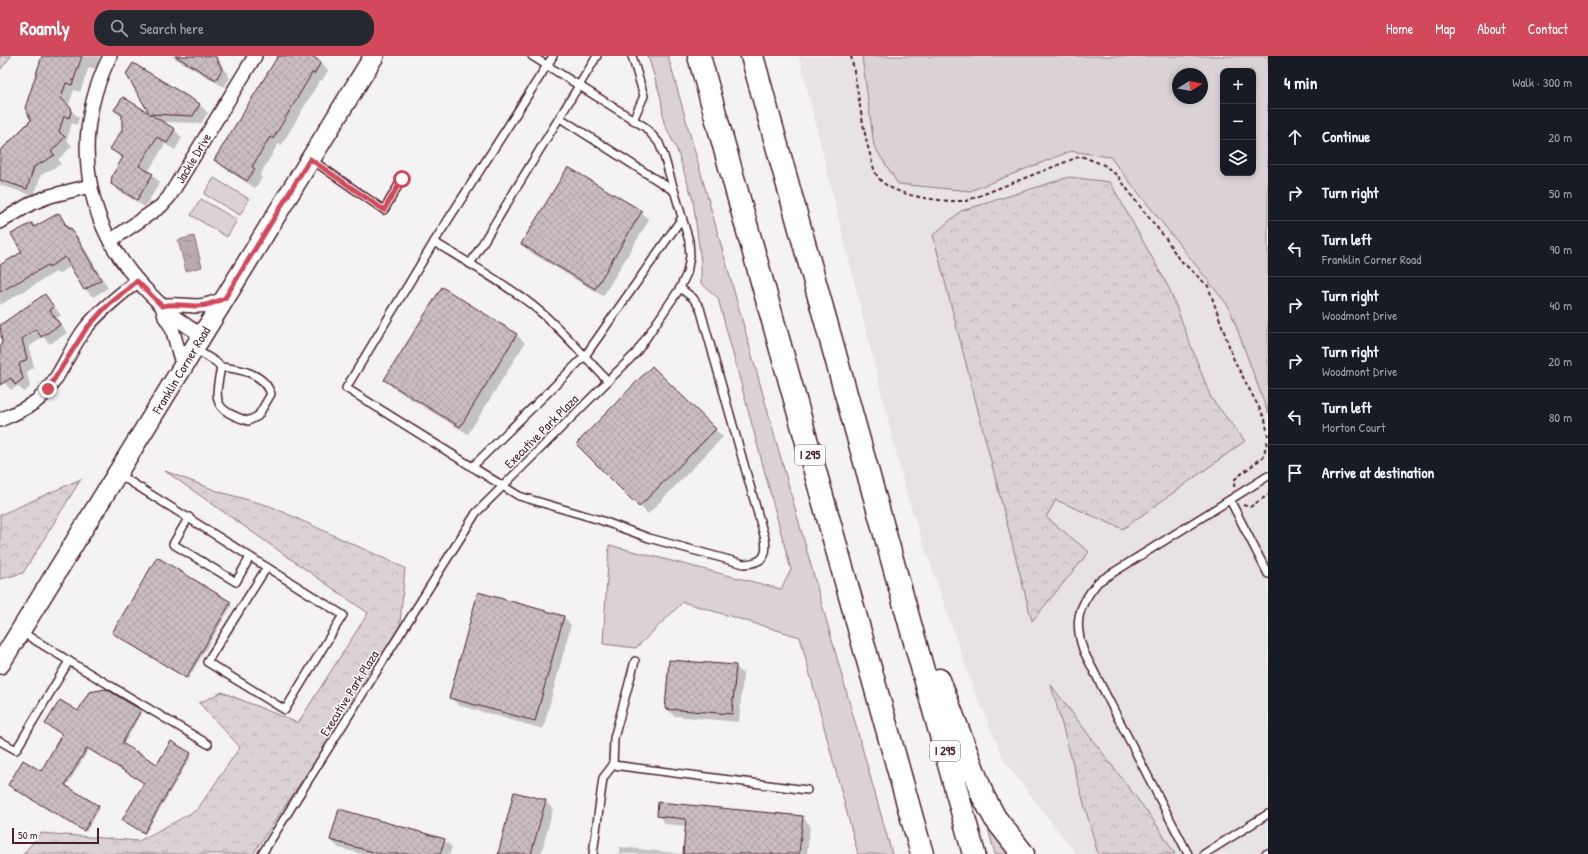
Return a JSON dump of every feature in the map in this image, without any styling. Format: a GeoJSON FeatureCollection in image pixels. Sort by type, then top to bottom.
{"type":"FeatureCollection","features":[{"type":"Feature","properties":{"kind":"highway","name":"I 295"},"geometry":{"type":"LineString","coordinates":[[699,56],[922,854]]}},
{"type":"Feature","properties":{"kind":"highway","name":"I 295"},"geometry":{"type":"LineString","coordinates":[[752,56],[974,854]]}},
{"type":"Feature","properties":{"kind":"highway"},"geometry":{"type":"LineString","coordinates":[[916,648],[938,676],[983,796],[995,818],[1024,854]]}},
{"type":"Feature","properties":{"kind":"main road","name":"Franklin Corner Road"},"geometry":{"type":"LineString","coordinates":[[0,664],[374,56]]}},
{"type":"Feature","properties":{"kind":"street"},"geometry":{"type":"LineString","coordinates":[[110,56],[95,93],[89,118],[87,164],[95,206],[110,241],[121,260],[137,281],[183,324],[198,342]]}},
{"type":"Feature","properties":{"kind":"street","name":"Jackie Drive"},"geometry":{"type":"LineString","coordinates":[[110,241],[161,206],[169,197],[255,56]]}},
{"type":"Feature","properties":{"kind":"street"},"geometry":{"type":"LineString","coordinates":[[0,222],[32,203],[50,196],[90,186]]}},
{"type":"Feature","properties":{"kind":"street"},"geometry":{"type":"LineString","coordinates":[[0,420],[28,406],[40,398],[48,389],[86,329],[104,309],[137,281]]}},
{"type":"Feature","properties":{"kind":"street"},"geometry":{"type":"LineString","coordinates":[[162,306],[173,304],[199,306],[213,303],[225,298]]}},
{"type":"Feature","properties":{"kind":"street"},"geometry":{"type":"LineString","coordinates":[[162,306],[164,317],[172,328],[183,367]]}},
{"type":"Feature","properties":{"kind":"lane","name":"Executive Park Plaza"},"geometry":{"type":"LineString","coordinates":[[262,854],[476,513],[636,352],[680,288],[687,273],[690,256],[689,241],[659,143],[645,127],[532,56]]}},
{"type":"Feature","properties":{"kind":"lane"},"geometry":{"type":"LineString","coordinates":[[553,56],[434,242],[346,388],[519,496],[600,520],[649,538],[744,564],[755,564],[764,558],[767,549],[765,538],[700,308],[693,298],[680,288]]}},
{"type":"Feature","properties":{"kind":"lane"},"geometry":{"type":"LineString","coordinates":[[470,264],[560,118],[596,56]]}},
{"type":"Feature","properties":{"kind":"lane"},"geometry":{"type":"LineString","coordinates":[[632,56],[644,96],[633,120]]}},
{"type":"Feature","properties":{"kind":"lane"},"geometry":{"type":"LineString","coordinates":[[560,118],[674,191]]}},
{"type":"Feature","properties":{"kind":"lane"},"geometry":{"type":"LineString","coordinates":[[310,159],[384,210],[402,179]]}},
{"type":"Feature","properties":{"kind":"lane"},"geometry":{"type":"LineString","coordinates":[[472,467],[584,356],[682,218]]}},
{"type":"Feature","properties":{"kind":"lane"},"geometry":{"type":"LineString","coordinates":[[434,242],[498,281],[532,305],[608,381]]}},
{"type":"Feature","properties":{"kind":"lane"},"geometry":{"type":"LineString","coordinates":[[198,342],[221,368],[241,369],[260,379],[269,389],[271,394],[258,416],[248,421],[228,414],[219,406],[217,398],[221,368]]}},
{"type":"Feature","properties":{"kind":"lane"},"geometry":{"type":"LineString","coordinates":[[117,474],[189,517],[343,615],[285,710],[207,662],[266,567]]}},
{"type":"Feature","properties":{"kind":"lane"},"geometry":{"type":"LineString","coordinates":[[1188,854],[1084,652],[1078,636],[1078,622],[1087,595],[1098,582],[1268,476]]}},
{"type":"Feature","properties":{"kind":"lane"},"geometry":{"type":"LineString","coordinates":[[1230,500],[1268,574]]}},
{"type":"Feature","properties":{"kind":"lane"},"geometry":{"type":"LineString","coordinates":[[189,517],[173,544],[236,582],[250,557]]}},
{"type":"Feature","properties":{"kind":"lane"},"geometry":{"type":"LineString","coordinates":[[20,631],[208,744]]}},
{"type":"Feature","properties":{"kind":"lane"},"geometry":{"type":"LineString","coordinates":[[0,741],[16,750],[69,661]]}},
{"type":"Feature","properties":{"kind":"lane"},"geometry":{"type":"LineString","coordinates":[[593,854],[603,778],[613,766],[614,738],[636,661]]}},
{"type":"Feature","properties":{"kind":"lane"},"geometry":{"type":"LineString","coordinates":[[613,766],[807,790]]}},
{"type":"Feature","properties":{"kind":"lane"},"geometry":{"type":"LineString","coordinates":[[1204,854],[1268,814]]}},
{"type":"Feature","properties":{"kind":"path"},"geometry":{"type":"LineString","coordinates":[[851,56],[861,122],[874,168],[879,178],[899,193],[951,202],[966,201],[1081,156],[1104,165],[1118,176],[1134,199],[1167,240],[1178,258],[1208,286],[1216,305],[1234,360],[1265,419],[1268,436]]}},
{"type":"Feature","properties":{"kind":"path"},"geometry":{"type":"LineString","coordinates":[[1268,439],[1263,457],[1235,479],[1234,488],[1237,496],[1244,506],[1250,507],[1268,495]]}},
{"type":"Feature","properties":{"kind":"shaded area"},"geometry":{"type":"Polygon","coordinates":[[[799,56],[1268,56],[1268,854],[1076,854],[1005,762],[971,682],[906,493],[799,56]]]}},
{"type":"Feature","properties":{"kind":"green space"},"geometry":{"type":"Polygon","coordinates":[[[0,56],[11,56],[0,70],[0,56]]]}},
{"type":"Feature","properties":{"kind":"green space"},"geometry":{"type":"Polygon","coordinates":[[[648,56],[668,56],[892,854],[858,854],[800,637],[683,602],[636,648],[603,644],[609,545],[781,589],[791,570],[718,298],[701,283],[701,262],[693,200],[677,150],[664,123],[661,98],[648,56]]]}},
{"type":"Feature","properties":{"kind":"green space"},"geometry":{"type":"Polygon","coordinates":[[[862,56],[1268,56],[1268,413],[1229,307],[1110,157],[1071,151],[970,191],[898,184],[874,146],[862,56]]]}},
{"type":"Feature","properties":{"kind":"green space"},"geometry":{"type":"Polygon","coordinates":[[[1069,177],[1110,182],[1169,288],[1211,398],[1245,441],[1123,529],[1056,500],[1046,517],[1089,552],[1032,621],[933,235],[961,211],[1069,177]]]}},
{"type":"Feature","properties":{"kind":"green space"},"geometry":{"type":"Polygon","coordinates":[[[214,178],[249,199],[240,215],[204,194],[214,178]]]}},
{"type":"Feature","properties":{"kind":"green space"},"geometry":{"type":"Polygon","coordinates":[[[201,199],[237,220],[227,237],[191,215],[201,199]]]}},
{"type":"Feature","properties":{"kind":"green space"},"geometry":{"type":"Polygon","coordinates":[[[165,471],[220,492],[270,506],[405,568],[399,635],[253,854],[23,854],[41,833],[139,841],[197,810],[240,747],[199,703],[222,692],[298,723],[368,613],[165,471]]]}},
{"type":"Feature","properties":{"kind":"green space"},"geometry":{"type":"Polygon","coordinates":[[[81,479],[23,573],[0,579],[0,515],[81,479]]]}},
{"type":"Feature","properties":{"kind":"green space"},"geometry":{"type":"Polygon","coordinates":[[[1051,685],[1154,821],[1175,854],[1098,854],[1051,685]]]}},
{"type":"Feature","properties":{"kind":"green space"},"geometry":{"type":"Polygon","coordinates":[[[986,821],[1014,854],[995,854],[986,821]]]}},
{"type":"Feature","properties":{"kind":"water"},"geometry":{"type":"Polygon","coordinates":[[[194,236],[202,267],[186,271],[178,240],[194,236]]]}},
{"type":"Feature","properties":{"kind":"building"},"geometry":{"type":"Polygon","coordinates":[[[42,56],[82,56],[72,85],[66,83],[61,98],[72,109],[69,118],[64,116],[59,132],[65,137],[51,152],[55,155],[34,167],[27,189],[0,180],[0,151],[31,120],[25,108],[42,56]]]}},
{"type":"Feature","properties":{"kind":"building"},"geometry":{"type":"Polygon","coordinates":[[[175,56],[215,56],[222,69],[216,80],[175,56]]]}},
{"type":"Feature","properties":{"kind":"building"},"geometry":{"type":"Polygon","coordinates":[[[278,56],[312,56],[321,62],[314,74],[312,73],[273,139],[270,137],[252,167],[255,169],[247,181],[214,160],[278,56]]]}},
{"type":"Feature","properties":{"kind":"building"},"geometry":{"type":"Polygon","coordinates":[[[133,63],[200,104],[193,116],[150,114],[175,129],[167,143],[157,137],[139,166],[153,174],[137,200],[111,184],[112,176],[123,157],[110,149],[122,130],[122,115],[114,110],[123,97],[149,113],[126,74],[133,63]]]}},
{"type":"Feature","properties":{"kind":"building"},"geometry":{"type":"Polygon","coordinates":[[[568,167],[642,211],[595,289],[521,244],[568,167]]]}},
{"type":"Feature","properties":{"kind":"building"},"geometry":{"type":"Polygon","coordinates":[[[59,213],[68,229],[71,228],[101,280],[84,290],[65,257],[49,267],[48,265],[0,292],[0,265],[22,252],[11,234],[32,223],[34,227],[59,213]]]}},
{"type":"Feature","properties":{"kind":"building"},"geometry":{"type":"Polygon","coordinates":[[[442,287],[517,334],[460,427],[384,380],[442,287]]]}},
{"type":"Feature","properties":{"kind":"building"},"geometry":{"type":"Polygon","coordinates":[[[45,294],[54,307],[50,310],[60,325],[41,337],[36,329],[22,339],[27,359],[19,364],[23,379],[15,385],[11,378],[0,385],[0,345],[2,344],[0,325],[45,294]]]}},
{"type":"Feature","properties":{"kind":"building"},"geometry":{"type":"Polygon","coordinates":[[[652,366],[716,429],[639,507],[576,444],[652,366]]]}},
{"type":"Feature","properties":{"kind":"building"},"geometry":{"type":"Polygon","coordinates":[[[157,557],[231,602],[186,678],[112,633],[157,557]]]}},
{"type":"Feature","properties":{"kind":"building"},"geometry":{"type":"Polygon","coordinates":[[[478,592],[564,616],[535,721],[449,698],[478,592]]]}},
{"type":"Feature","properties":{"kind":"building"},"geometry":{"type":"Polygon","coordinates":[[[669,660],[736,665],[732,714],[665,709],[669,660]]]}},
{"type":"Feature","properties":{"kind":"building"},"geometry":{"type":"Polygon","coordinates":[[[106,689],[141,710],[122,743],[157,764],[171,741],[191,753],[144,833],[122,820],[144,783],[87,748],[65,785],[99,806],[84,831],[8,785],[23,760],[41,771],[62,734],[45,724],[60,700],[78,711],[89,692],[106,689]]]}},
{"type":"Feature","properties":{"kind":"building"},"geometry":{"type":"Polygon","coordinates":[[[514,792],[546,800],[531,854],[498,854],[514,792]]]}},
{"type":"Feature","properties":{"kind":"building"},"geometry":{"type":"Polygon","coordinates":[[[658,802],[803,816],[799,854],[683,854],[686,819],[657,816],[658,802]]]}},
{"type":"Feature","properties":{"kind":"building"},"geometry":{"type":"Polygon","coordinates":[[[339,809],[445,839],[440,854],[380,854],[330,840],[339,809]]]}},
{"type":"Feature","properties":{"kind":"route"},"geometry":{"type":"LineString","coordinates":[[48,389],[86,329],[104,309],[137,281],[162,306],[173,304],[199,306],[213,303],[225,298],[310,159],[384,210],[402,179]]}}]}
